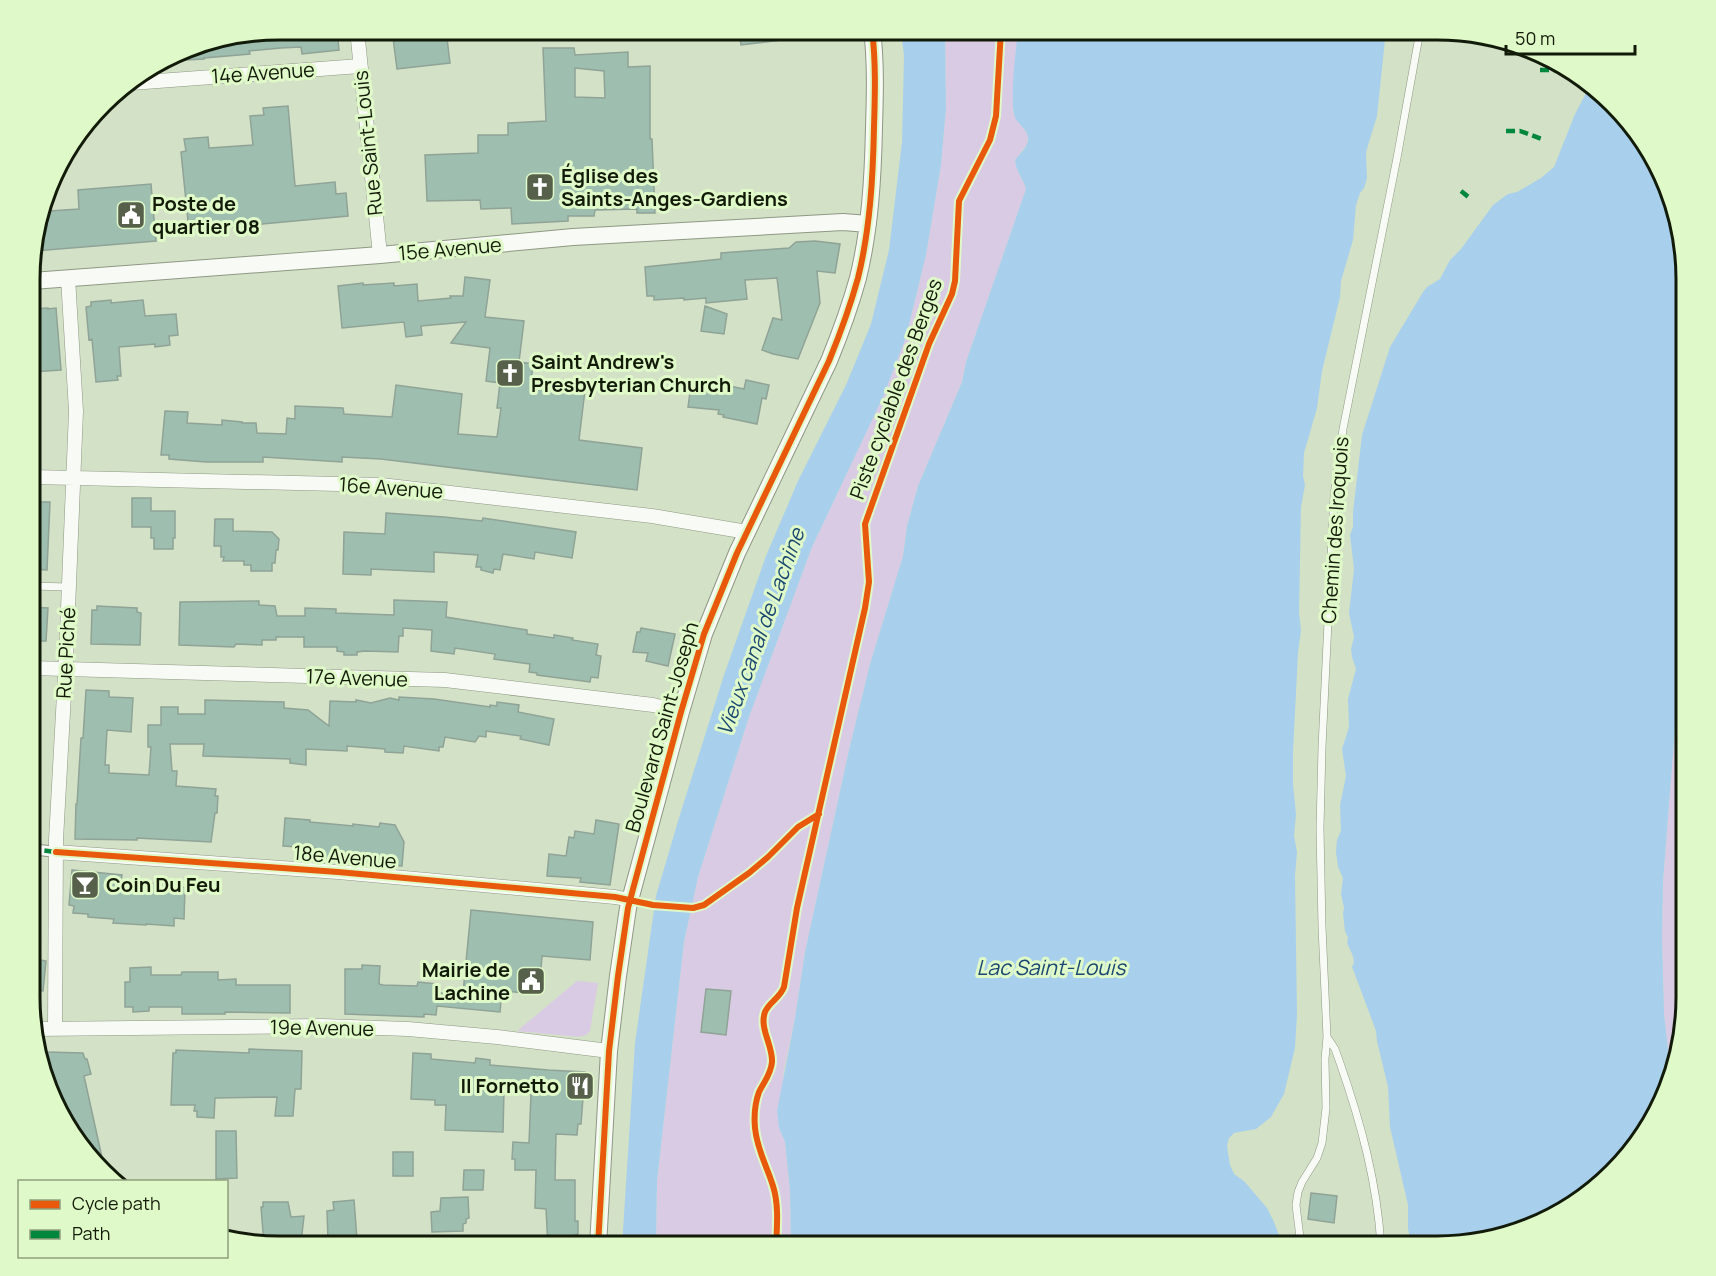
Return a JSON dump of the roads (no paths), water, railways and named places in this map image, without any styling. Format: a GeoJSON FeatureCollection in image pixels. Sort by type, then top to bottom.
{"type":"FeatureCollection","features":[{"type":"Feature","properties":{"kind":"street","name":"Rue Saint-Louis"},"geometry":{"type":"LineString","coordinates":[[358,40],[380,255]]}},
{"type":"Feature","properties":{"kind":"street","name":"Boulevard Saint-Joseph"},"geometry":{"type":"LineString","coordinates":[[599,1236],[609,1051],[630,900],[704,634],[747,532],[829,361],[857,280],[867,235],[873,165],[875,99],[872,40]]}},
{"type":"Feature","properties":{"kind":"street","name":"14e Avenue"},"geometry":{"type":"LineString","coordinates":[[146,82],[360,66]]}},
{"type":"Feature","properties":{"kind":"street","name":"15e Avenue"},"geometry":{"type":"LineString","coordinates":[[40,281],[380,255],[573,237],[843,222],[868,224]]}},
{"type":"Feature","properties":{"kind":"street","name":"Rue Piché"},"geometry":{"type":"LineString","coordinates":[[56,1028],[56,852],[76,411],[68,279]]}},
{"type":"Feature","properties":{"kind":"street","name":"16e Avenue"},"geometry":{"type":"LineString","coordinates":[[40,477],[381,485],[652,516],[747,532]]}},
{"type":"Feature","properties":{"kind":"street","name":"17e Avenue"},"geometry":{"type":"LineString","coordinates":[[40,668],[445,680],[653,705],[681,712]]}},
{"type":"Feature","properties":{"kind":"street"},"geometry":{"type":"LineString","coordinates":[[40,850],[56,852]]}},
{"type":"Feature","properties":{"kind":"street","name":"18e Avenue"},"geometry":{"type":"LineString","coordinates":[[56,852],[338,872],[630,900]]}},
{"type":"Feature","properties":{"kind":"street","name":"19e Avenue"},"geometry":{"type":"LineString","coordinates":[[43,1029],[322,1026],[408,1029],[609,1051]]}},
{"type":"Feature","properties":{"kind":"lane","name":"Chemin des Iroquois"},"geometry":{"type":"LineString","coordinates":[[1300,1236],[1296,1205],[1298,1192],[1317,1158],[1325,1127],[1327,1037],[1320,828],[1334,496],[1343,429],[1418,40]]}},
{"type":"Feature","properties":{"kind":"lane"},"geometry":{"type":"LineString","coordinates":[[40,586],[69,587]]}},
{"type":"Feature","properties":{"kind":"lane","name":"Chemin des Iroquois"},"geometry":{"type":"LineString","coordinates":[[1327,1037],[1340,1063],[1368,1156],[1380,1236]]}},
{"type":"Feature","properties":{"kind":"water","name":"Vieux canal de Lachine"},"geometry":{"type":"Polygon","coordinates":[[[902,40],[945,40],[946,108],[941,165],[926,255],[906,337],[883,397],[812,547],[749,717],[698,877],[684,942],[657,1181],[656,1236],[623,1236],[635,1043],[656,896],[724,675],[766,556],[798,481],[846,385],[871,324],[889,250],[902,142],[904,56],[902,40]]]}},
{"type":"Feature","properties":{"kind":"water","name":"Lac Saint-Louis"},"geometry":{"type":"Polygon","coordinates":[[[1017,40],[1385,40],[1377,116],[1366,152],[1367,178],[1356,205],[1353,240],[1341,281],[1340,297],[1322,371],[1317,408],[1304,453],[1305,485],[1301,507],[1299,613],[1301,630],[1293,752],[1296,814],[1294,836],[1297,852],[1295,1048],[1284,1094],[1271,1117],[1256,1129],[1234,1133],[1229,1138],[1227,1146],[1234,1174],[1244,1181],[1267,1208],[1279,1236],[791,1236],[790,1190],[785,1142],[779,1128],[777,1111],[805,952],[849,750],[870,664],[903,556],[907,526],[918,486],[962,382],[966,362],[1026,189],[1015,160],[1026,146],[1028,137],[1015,117],[1014,73],[1017,40]]]}},
{"type":"Feature","properties":{"kind":"water"},"geometry":{"type":"Polygon","coordinates":[[[1585,93],[1616,122],[1635,147],[1651,174],[1663,203],[1671,233],[1675,264],[1676,715],[1663,882],[1662,938],[1664,1013],[1668,1053],[1651,1102],[1635,1129],[1616,1154],[1582,1186],[1542,1211],[1513,1223],[1468,1233],[1410,1236],[1408,1205],[1390,1127],[1388,1087],[1376,1031],[1352,967],[1353,956],[1347,943],[1343,914],[1341,894],[1343,878],[1338,867],[1336,852],[1337,840],[1341,831],[1340,805],[1346,776],[1342,749],[1349,727],[1348,699],[1356,669],[1351,649],[1354,637],[1349,613],[1354,569],[1350,535],[1353,527],[1362,435],[1390,347],[1423,292],[1440,279],[1450,260],[1461,249],[1493,205],[1508,194],[1517,192],[1541,178],[1554,167],[1585,93]]]}},
{"type":"Feature","properties":{"kind":"place","name":"Église des Saints-Anges-Gardiens"},"geometry":{"type":"Point","coordinates":[540,187]}},
{"type":"Feature","properties":{"kind":"place","name":"Poste de quartier 08"},"geometry":{"type":"Point","coordinates":[131,215]}},
{"type":"Feature","properties":{"kind":"place","name":"Saint Andrew's Presbyterian Church"},"geometry":{"type":"Point","coordinates":[510,373]}},
{"type":"Feature","properties":{"kind":"place","name":"Coin Du Feu"},"geometry":{"type":"Point","coordinates":[85,885]}},
{"type":"Feature","properties":{"kind":"place","name":"Mairie de Lachine"},"geometry":{"type":"Point","coordinates":[531,981]}},
{"type":"Feature","properties":{"kind":"place","name":"Il Fornetto"},"geometry":{"type":"Point","coordinates":[580,1086]}}]}
